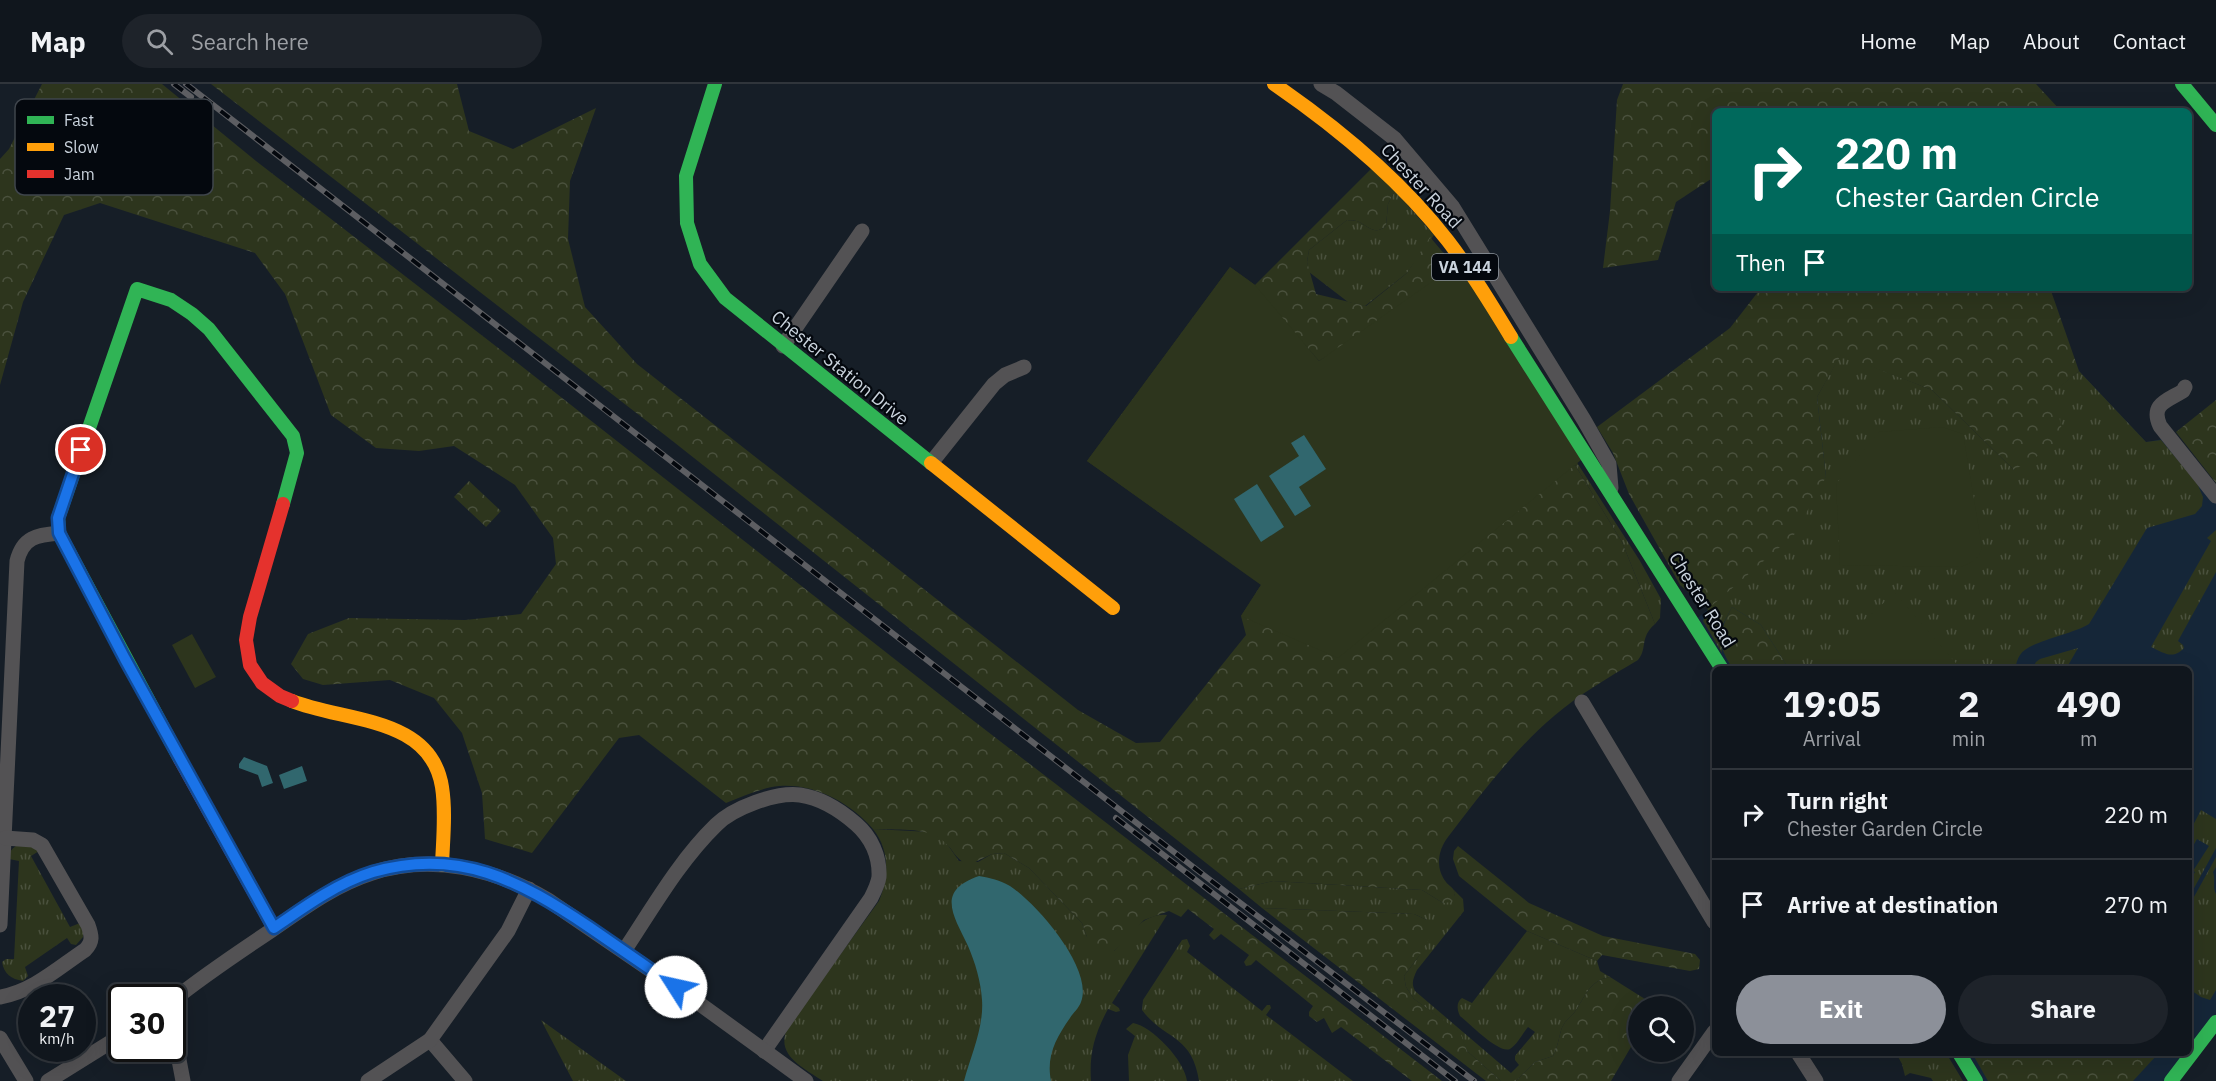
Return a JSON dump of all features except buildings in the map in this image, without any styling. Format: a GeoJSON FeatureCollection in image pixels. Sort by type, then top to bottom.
{"type":"FeatureCollection","features":[{"type":"Feature","properties":{"kind":"street","name":"Chester Station Drive"},"geometry":{"type":"LineString","coordinates":[[715,84],[686,176],[687,223],[700,264],[725,298],[1113,608]]}},
{"type":"Feature","properties":{"kind":"street","name":"Chester Road"},"geometry":{"type":"LineString","coordinates":[[1274,84],[1346,137],[1435,225],[1611,491],[1683,610],[1720,666]]}},
{"type":"Feature","properties":{"kind":"street","name":"Chester Road"},"geometry":{"type":"LineString","coordinates":[[1321,84],[1395,139],[1452,206],[1609,464],[1611,491]]}},
{"type":"Feature","properties":{"kind":"street"},"geometry":{"type":"LineString","coordinates":[[2182,84],[2216,125]]}},
{"type":"Feature","properties":{"kind":"street"},"geometry":{"type":"LineString","coordinates":[[1435,225],[1452,206]]}},
{"type":"Feature","properties":{"kind":"street"},"geometry":{"type":"LineString","coordinates":[[783,346],[862,231]]}},
{"type":"Feature","properties":{"kind":"street"},"geometry":{"type":"LineString","coordinates":[[274,928],[125,659],[59,533],[58,518],[136,288],[171,300],[209,329],[294,438],[297,453],[295,464],[250,617],[246,640],[249,659],[257,675],[267,689],[286,700],[397,730],[416,741],[431,758],[441,779],[442,865]]}},
{"type":"Feature","properties":{"kind":"street"},"geometry":{"type":"LineString","coordinates":[[931,463],[994,384],[1005,375],[1023,368]]}},
{"type":"Feature","properties":{"kind":"street"},"geometry":{"type":"LineString","coordinates":[[2185,387],[2183,391],[2160,406],[2156,416],[2160,426],[2216,496]]}},
{"type":"Feature","properties":{"kind":"street"},"geometry":{"type":"LineString","coordinates":[[0,925],[17,561],[20,550],[27,541],[44,534],[59,533]]}},
{"type":"Feature","properties":{"kind":"street"},"geometry":{"type":"LineString","coordinates":[[1582,702],[1712,919]]}},
{"type":"Feature","properties":{"kind":"street"},"geometry":{"type":"LineString","coordinates":[[624,951],[690,854],[717,823],[744,806],[772,798],[799,795],[826,803],[849,818],[866,833],[876,853],[879,877],[871,898],[764,1051]]}},
{"type":"Feature","properties":{"kind":"street"},"geometry":{"type":"LineString","coordinates":[[0,998],[29,988],[85,950],[92,939],[88,925],[42,845],[33,840],[4,838]]}},
{"type":"Feature","properties":{"kind":"street"},"geometry":{"type":"LineString","coordinates":[[186,990],[274,928],[341,886],[373,872],[409,866],[465,866],[529,889],[624,951],[806,1081]]}},
{"type":"Feature","properties":{"kind":"street"},"geometry":{"type":"LineString","coordinates":[[368,1081],[430,1040],[508,931],[529,889]]}},
{"type":"Feature","properties":{"kind":"street"},"geometry":{"type":"LineString","coordinates":[[2192,1056],[2215,1028]]}},
{"type":"Feature","properties":{"kind":"street"},"geometry":{"type":"LineString","coordinates":[[1679,1081],[1712,1035]]}},
{"type":"Feature","properties":{"kind":"street"},"geometry":{"type":"LineString","coordinates":[[0,1038],[26,1081]]}},
{"type":"Feature","properties":{"kind":"street"},"geometry":{"type":"LineString","coordinates":[[430,1040],[465,1081]]}},
{"type":"Feature","properties":{"kind":"street"},"geometry":{"type":"LineString","coordinates":[[48,1081],[108,1044]]}},
{"type":"Feature","properties":{"kind":"street"},"geometry":{"type":"LineString","coordinates":[[1800,1056],[1816,1081]]}},
{"type":"Feature","properties":{"kind":"street"},"geometry":{"type":"LineString","coordinates":[[1961,1056],[1976,1081]]}},
{"type":"Feature","properties":{"kind":"street"},"geometry":{"type":"LineString","coordinates":[[2171,1081],[2192,1056]]}},
{"type":"Feature","properties":{"kind":"street"},"geometry":{"type":"LineString","coordinates":[[179,1062],[183,1081]]}},
{"type":"Feature","properties":{"kind":"shaded area"},"geometry":{"type":"Polygon","coordinates":[[[2079,371],[2146,442],[2168,438],[2216,496],[2216,1020],[2192,1052],[2192,666],[1722,666],[1693,622],[1794,535],[1817,397],[2014,470],[2079,371]]]}},
{"type":"Feature","properties":{"kind":"shaded area"},"geometry":{"type":"Polygon","coordinates":[[[1304,435],[1326,469],[1299,487],[1311,506],[1295,516],[1269,476],[1299,456],[1291,443],[1304,435]]]}},
{"type":"Feature","properties":{"kind":"shaded area"},"geometry":{"type":"Polygon","coordinates":[[[1257,484],[1284,527],[1261,542],[1234,499],[1257,484]]]}},
{"type":"Feature","properties":{"kind":"shaded area"},"geometry":{"type":"Polygon","coordinates":[[[244,757],[267,766],[273,783],[262,787],[258,775],[239,768],[244,757]]]}},
{"type":"Feature","properties":{"kind":"shaded area"},"geometry":{"type":"Polygon","coordinates":[[[302,766],[307,781],[284,789],[279,775],[302,766]]]}},
{"type":"Feature","properties":{"kind":"shaded area"},"geometry":{"type":"Polygon","coordinates":[[[979,876],[1010,886],[1034,907],[1060,938],[1079,972],[1083,988],[1081,1002],[1060,1033],[1053,1048],[1050,1063],[1051,1081],[964,1081],[979,1031],[982,1000],[975,965],[954,915],[952,897],[965,882],[979,876]]]}},
{"type":"Feature","properties":{"kind":"shaded area"},"geometry":{"type":"Polygon","coordinates":[[[1965,1056],[2189,1056],[2170,1081],[1980,1081],[1965,1056]]]}},
{"type":"Feature","properties":{"kind":"green space"},"geometry":{"type":"Polygon","coordinates":[[[42,84],[162,84],[180,99],[34,99],[42,84]]]}},
{"type":"Feature","properties":{"kind":"green space"},"geometry":{"type":"Polygon","coordinates":[[[211,84],[457,84],[469,131],[513,149],[596,108],[570,181],[568,239],[585,307],[637,364],[1078,710],[1136,743],[1160,742],[1246,635],[1241,616],[1261,585],[1575,465],[1622,542],[1655,624],[1645,638],[1643,651],[1638,660],[1584,693],[1539,729],[1498,774],[1448,837],[1440,853],[1439,865],[1443,877],[1455,893],[1452,902],[1443,903],[1422,890],[1273,881],[1239,889],[670,439],[211,84]]]}},
{"type":"Feature","properties":{"kind":"green space"},"geometry":{"type":"Polygon","coordinates":[[[1623,84],[2036,84],[2058,108],[1712,108],[1712,178],[1676,202],[1658,260],[1603,268],[1610,211],[1617,100],[1623,84]]]}},
{"type":"Feature","properties":{"kind":"green space"},"geometry":{"type":"Polygon","coordinates":[[[213,126],[957,708],[1442,1081],[1412,1081],[1341,1027],[1332,1033],[1324,1018],[1317,1022],[1309,1016],[1313,1006],[1256,960],[1246,966],[1244,962],[1249,955],[1221,934],[1214,940],[1209,935],[1214,929],[1188,909],[1181,917],[1169,911],[1144,920],[1114,951],[1103,954],[1093,949],[1082,923],[1029,868],[1004,853],[992,854],[969,865],[960,860],[946,843],[935,836],[918,831],[873,829],[843,803],[818,791],[805,788],[772,787],[726,803],[639,735],[619,738],[532,853],[485,839],[482,793],[462,733],[434,698],[390,680],[323,685],[303,679],[291,664],[308,634],[349,618],[465,620],[521,614],[556,564],[553,538],[515,485],[454,446],[419,451],[376,448],[331,415],[285,294],[255,253],[100,203],[64,215],[23,302],[0,385],[0,159],[15,137],[15,195],[213,195],[213,126]]]}},
{"type":"Feature","properties":{"kind":"green space"},"geometry":{"type":"Polygon","coordinates":[[[1373,167],[1395,191],[1388,204],[1386,226],[1375,230],[1357,221],[1347,220],[1309,250],[1307,262],[1316,294],[1366,306],[1407,273],[1430,237],[1462,275],[1319,361],[1305,345],[1293,341],[1171,521],[1087,461],[1230,267],[1255,285],[1373,167]]]}},
{"type":"Feature","properties":{"kind":"green space"},"geometry":{"type":"Polygon","coordinates":[[[1395,191],[1434,235],[1407,273],[1365,306],[1348,302],[1309,272],[1307,262],[1309,250],[1347,220],[1357,221],[1375,230],[1382,229],[1386,226],[1388,204],[1395,191]]]}},
{"type":"Feature","properties":{"kind":"green space"},"geometry":{"type":"Polygon","coordinates":[[[1460,262],[1586,456],[1338,658],[1241,616],[1261,585],[1087,461],[1230,267],[1255,285],[1319,361],[1460,262]]]}},
{"type":"Feature","properties":{"kind":"green space"},"geometry":{"type":"Polygon","coordinates":[[[1759,291],[2051,291],[2079,371],[2054,392],[2064,440],[2014,470],[1932,390],[1841,355],[1817,397],[1826,477],[1794,535],[1708,609],[1680,585],[1629,494],[1613,453],[1597,427],[1730,328],[1759,291]]]}},
{"type":"Feature","properties":{"kind":"green space"},"geometry":{"type":"Polygon","coordinates":[[[1505,350],[1640,561],[1661,599],[1660,618],[1655,624],[1622,542],[1505,350]]]}},
{"type":"Feature","properties":{"kind":"green space"},"geometry":{"type":"Polygon","coordinates":[[[1841,354],[1932,390],[2014,470],[2054,391],[2079,371],[2146,442],[2161,440],[2197,483],[2203,497],[2202,506],[2195,514],[2147,528],[2089,624],[2025,650],[2016,666],[1787,666],[1761,625],[1732,607],[1721,628],[1722,653],[1703,621],[1708,609],[1826,477],[1817,397],[1841,354]]]}},
{"type":"Feature","properties":{"kind":"green space"},"geometry":{"type":"Polygon","coordinates":[[[2216,400],[2216,483],[2176,432],[2216,400]]]}},
{"type":"Feature","properties":{"kind":"green space"},"geometry":{"type":"Polygon","coordinates":[[[1942,427],[1963,434],[1982,547],[1977,558],[1961,567],[1840,565],[1836,484],[1879,432],[1942,427]]]}},
{"type":"Feature","properties":{"kind":"green space"},"geometry":{"type":"Polygon","coordinates":[[[469,481],[501,511],[486,527],[454,497],[469,481]]]}},
{"type":"Feature","properties":{"kind":"green space"},"geometry":{"type":"Polygon","coordinates":[[[2216,530],[2216,572],[2178,641],[2184,648],[2172,655],[2151,647],[2211,541],[2207,538],[2216,530]]]}},
{"type":"Feature","properties":{"kind":"green space"},"geometry":{"type":"Polygon","coordinates":[[[1895,593],[1958,666],[1811,666],[1895,593]]]}},
{"type":"Feature","properties":{"kind":"green space"},"geometry":{"type":"Polygon","coordinates":[[[1732,607],[1761,625],[1787,666],[1731,666],[1722,645],[1724,624],[1732,607]]]}},
{"type":"Feature","properties":{"kind":"green space"},"geometry":{"type":"Polygon","coordinates":[[[192,634],[216,677],[195,688],[172,645],[192,634]]]}},
{"type":"Feature","properties":{"kind":"green space"},"geometry":{"type":"Polygon","coordinates":[[[2078,648],[2068,666],[2034,666],[2040,659],[2078,648]]]}},
{"type":"Feature","properties":{"kind":"green space"},"geometry":{"type":"Polygon","coordinates":[[[2201,810],[2216,819],[2216,848],[2193,890],[2192,878],[2195,872],[2193,871],[2209,846],[2197,839],[2192,845],[2192,827],[2201,810]]]}},
{"type":"Feature","properties":{"kind":"green space"},"geometry":{"type":"Polygon","coordinates":[[[873,829],[931,832],[945,841],[959,861],[978,862],[992,854],[1004,853],[1029,868],[1082,923],[1087,937],[1114,951],[1144,921],[1151,917],[1167,915],[1112,1003],[1120,1011],[1108,1009],[1103,1018],[1092,1052],[1091,1081],[823,1081],[793,1059],[785,1045],[788,1027],[879,901],[885,883],[886,864],[883,846],[873,829]]]}},
{"type":"Feature","properties":{"kind":"green space"},"geometry":{"type":"Polygon","coordinates":[[[27,842],[39,851],[31,856],[70,927],[80,923],[83,937],[76,945],[71,944],[67,938],[25,967],[28,976],[23,981],[9,975],[4,970],[2,962],[6,959],[14,959],[19,861],[9,859],[8,856],[15,846],[27,842]]]}},
{"type":"Feature","properties":{"kind":"green space"},"geometry":{"type":"Polygon","coordinates":[[[1458,846],[1529,903],[1603,936],[1695,954],[1700,960],[1699,969],[1690,971],[1602,955],[1597,961],[1527,931],[1459,876],[1453,859],[1454,851],[1458,846]]]}},
{"type":"Feature","properties":{"kind":"green space"},"geometry":{"type":"Polygon","coordinates":[[[2216,857],[2216,867],[2213,872],[2216,894],[2216,990],[2210,1000],[2192,991],[2192,901],[2216,857]]]}},
{"type":"Feature","properties":{"kind":"green space"},"geometry":{"type":"Polygon","coordinates":[[[1273,881],[1422,890],[1443,903],[1455,895],[1454,890],[1463,899],[1464,911],[1417,970],[1413,981],[1414,988],[1511,1073],[1519,1065],[1515,1056],[1535,1032],[1528,1027],[1513,1047],[1505,1049],[1499,1047],[1460,1016],[1458,1006],[1462,998],[1472,1003],[1527,931],[1597,961],[1600,971],[1610,977],[1592,986],[1565,1023],[1553,1056],[1535,1062],[1516,1081],[1501,1081],[1467,1051],[1459,1032],[1414,999],[1406,987],[1404,976],[1419,956],[1427,920],[1414,914],[1262,908],[1239,889],[1273,881]]]}},
{"type":"Feature","properties":{"kind":"green space"},"geometry":{"type":"Polygon","coordinates":[[[1262,908],[1414,914],[1427,920],[1431,935],[1404,976],[1406,987],[1414,999],[1460,1032],[1467,1051],[1501,1081],[1486,1081],[1262,908]]]}},
{"type":"Feature","properties":{"kind":"green space"},"geometry":{"type":"Polygon","coordinates":[[[1187,939],[1190,946],[1187,952],[1262,1011],[1270,1005],[1271,1008],[1266,1015],[1353,1081],[1199,1081],[1190,1054],[1184,1046],[1150,1020],[1142,1010],[1143,1000],[1182,940],[1187,939]]]}},
{"type":"Feature","properties":{"kind":"green space"},"geometry":{"type":"Polygon","coordinates":[[[1610,977],[1640,996],[1628,996],[1628,1052],[1611,1081],[1516,1081],[1535,1062],[1553,1056],[1565,1023],[1592,986],[1610,977]]]}},
{"type":"Feature","properties":{"kind":"green space"},"geometry":{"type":"Polygon","coordinates":[[[541,1020],[626,1081],[573,1081],[541,1020]]]}},
{"type":"Feature","properties":{"kind":"green space"},"geometry":{"type":"Polygon","coordinates":[[[1133,1023],[1158,1037],[1180,1064],[1187,1081],[1129,1081],[1128,1055],[1135,1036],[1126,1029],[1133,1023]]]}},
{"type":"Feature","properties":{"kind":"green space"},"geometry":{"type":"Polygon","coordinates":[[[1898,1056],[1948,1056],[1963,1081],[1933,1081],[1931,1078],[1910,1073],[1905,1076],[1898,1056]]]}},
{"type":"Feature","properties":{"kind":"green space"},"geometry":{"type":"Polygon","coordinates":[[[1974,1056],[2156,1056],[2133,1081],[1988,1081],[1974,1056]]]}},
{"type":"Feature","properties":{"kind":"railway"},"geometry":{"type":"LineString","coordinates":[[174,84],[191,97]]}},
{"type":"Feature","properties":{"kind":"railway"},"geometry":{"type":"LineString","coordinates":[[186,84],[205,99]]}},
{"type":"Feature","properties":{"kind":"railway"},"geometry":{"type":"LineString","coordinates":[[213,105],[1201,873],[1474,1081]]}},
{"type":"Feature","properties":{"kind":"railway"},"geometry":{"type":"LineString","coordinates":[[1116,818],[1455,1081]]}},
{"type":"Feature","properties":{"kind":"traffic: fast"},"geometry":{"type":"LineString","coordinates":[[715,84],[686,176],[687,223],[700,264],[725,298],[931,463]]}},
{"type":"Feature","properties":{"kind":"traffic: fast"},"geometry":{"type":"LineString","coordinates":[[2182,84],[2216,125]]}},
{"type":"Feature","properties":{"kind":"traffic: fast"},"geometry":{"type":"LineString","coordinates":[[180,759],[59,533],[58,518],[137,289],[171,300],[209,329],[293,436],[297,453],[283,504]]}},
{"type":"Feature","properties":{"kind":"traffic: fast"},"geometry":{"type":"LineString","coordinates":[[1511,337],[1720,666]]}},
{"type":"Feature","properties":{"kind":"traffic: fast"},"geometry":{"type":"LineString","coordinates":[[2192,1053],[2216,1022]]}},
{"type":"Feature","properties":{"kind":"traffic: fast"},"geometry":{"type":"LineString","coordinates":[[1961,1056],[1976,1081]]}},
{"type":"Feature","properties":{"kind":"traffic: fast"},"geometry":{"type":"LineString","coordinates":[[2171,1081],[2190,1056]]}},
{"type":"Feature","properties":{"kind":"traffic: slow"},"geometry":{"type":"LineString","coordinates":[[1274,84],[1345,137],[1410,196],[1456,252],[1511,337]]}},
{"type":"Feature","properties":{"kind":"traffic: slow"},"geometry":{"type":"LineString","coordinates":[[931,463],[1113,608]]}},
{"type":"Feature","properties":{"kind":"traffic: slow"},"geometry":{"type":"LineString","coordinates":[[292,701],[382,725],[403,734],[421,747],[435,764],[442,787],[444,816],[442,865]]}},
{"type":"Feature","properties":{"kind":"traffic: jam"},"geometry":{"type":"LineString","coordinates":[[283,504],[250,617],[246,640],[250,665],[262,683],[280,696],[292,701]]}},
{"type":"Feature","properties":{"kind":"traffic: jam"},"geometry":{"type":"LineString","coordinates":[[180,759],[274,928]]}},
{"type":"Feature","properties":{"kind":"route"},"geometry":{"type":"LineString","coordinates":[[81,450],[58,518],[59,533],[125,659],[274,928],[341,886],[373,872],[409,866],[465,866],[498,876],[537,893],[676,987]]}}]}
